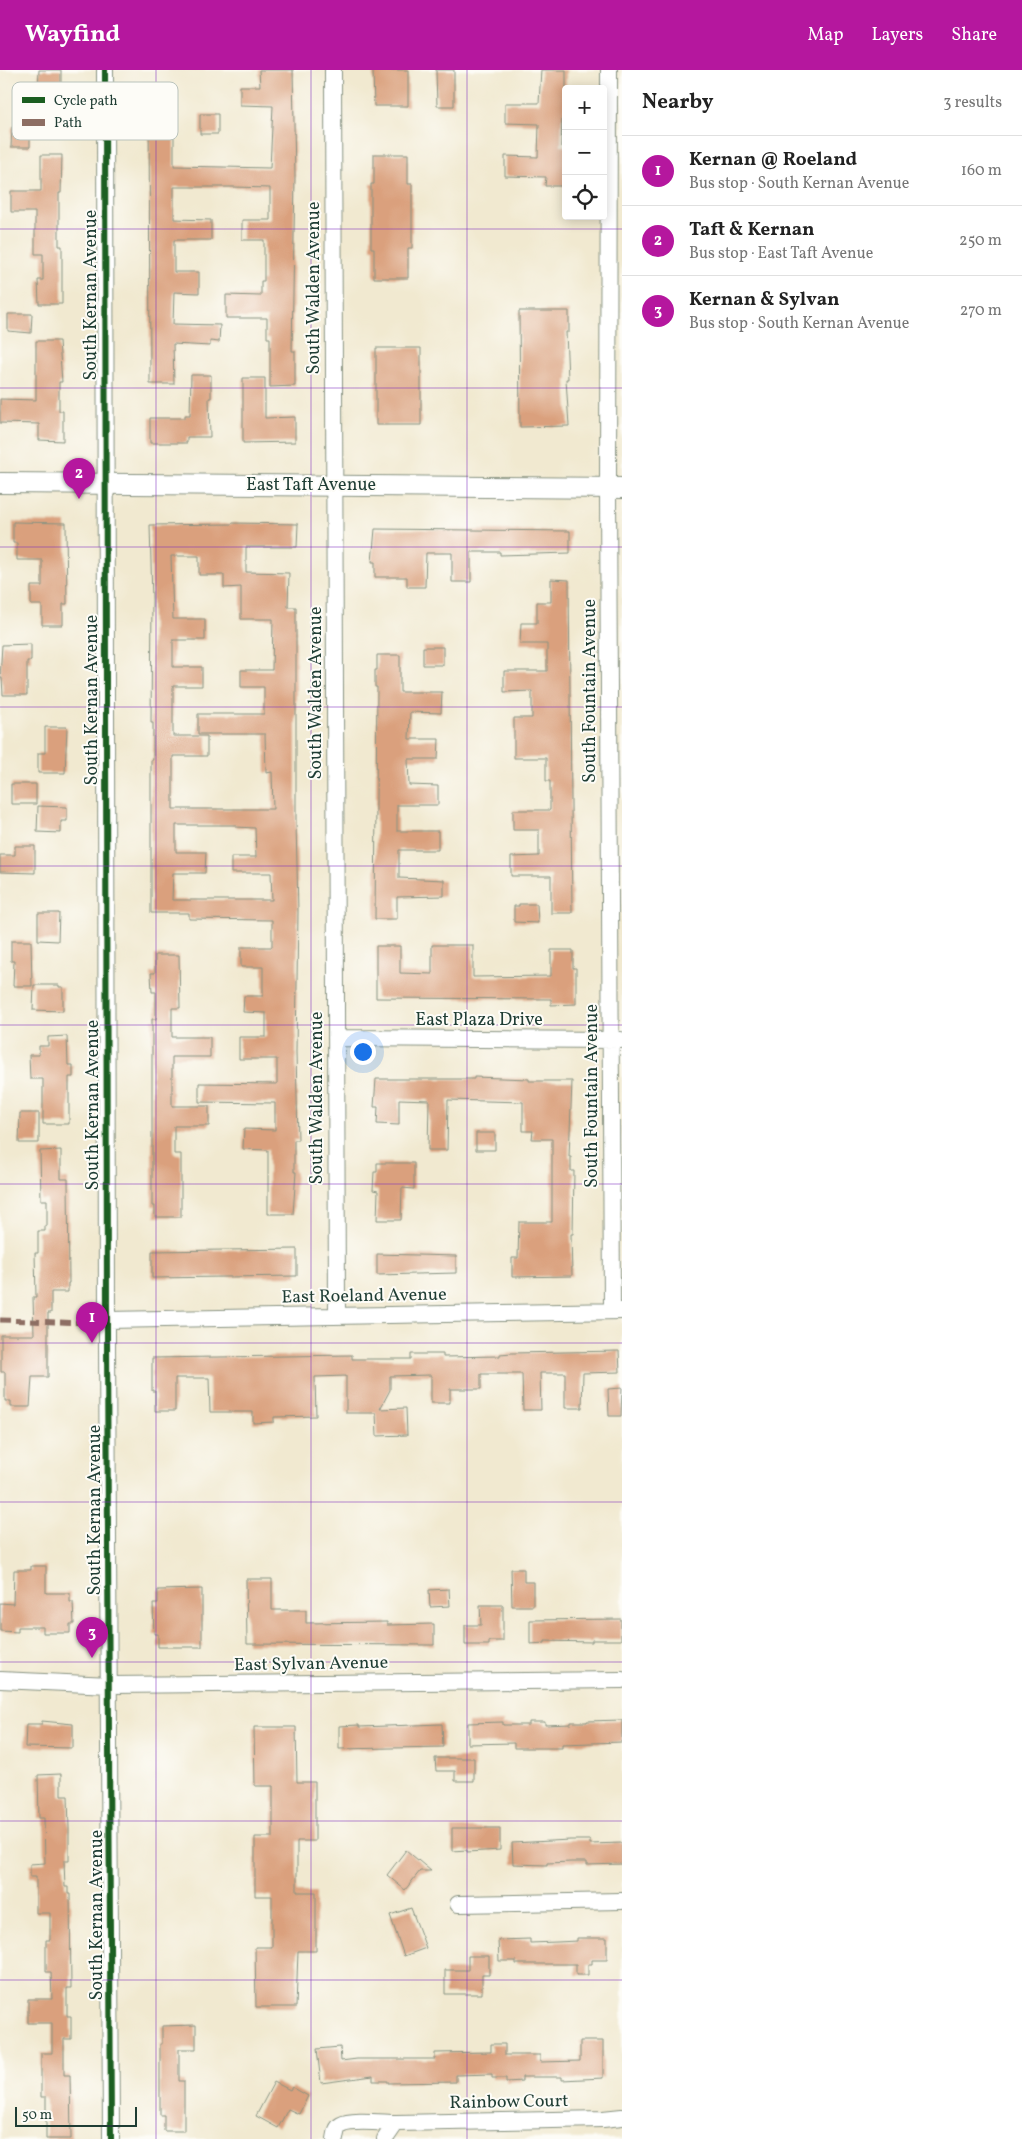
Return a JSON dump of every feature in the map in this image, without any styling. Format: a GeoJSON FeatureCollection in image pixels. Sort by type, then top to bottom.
{"type":"FeatureCollection","features":[{"type":"Feature","properties":{"kind":"street","name":"South Walden Avenue"},"geometry":{"type":"LineString","coordinates":[[333,70],[337,1316]]}},
{"type":"Feature","properties":{"kind":"street","name":"South Fountain Avenue"},"geometry":{"type":"LineString","coordinates":[[609,70],[615,488],[617,1311]]}},
{"type":"Feature","properties":{"kind":"street","name":"South Kernan Avenue"},"geometry":{"type":"LineString","coordinates":[[105,140],[107,1320],[112,2139]]}},
{"type":"Feature","properties":{"kind":"street","name":"East Taft Avenue"},"geometry":{"type":"LineString","coordinates":[[0,483],[615,488]]}},
{"type":"Feature","properties":{"kind":"street","name":"East Plaza Drive"},"geometry":{"type":"LineString","coordinates":[[336,1038],[617,1039]]}},
{"type":"Feature","properties":{"kind":"street","name":"East Roeland Avenue"},"geometry":{"type":"LineString","coordinates":[[107,1320],[617,1311]]}},
{"type":"Feature","properties":{"kind":"street","name":"East Sylvan Avenue"},"geometry":{"type":"LineString","coordinates":[[0,1680],[110,1685],[622,1680]]}},
{"type":"Feature","properties":{"kind":"street"},"geometry":{"type":"LineString","coordinates":[[458,1904],[622,1901]]}},
{"type":"Feature","properties":{"kind":"street","name":"Rainbow Court"},"geometry":{"type":"LineString","coordinates":[[335,2139],[336,2131],[341,2125],[351,2122],[603,2120],[622,2117]]}},
{"type":"Feature","properties":{"kind":"street"},"geometry":{"type":"LineString","coordinates":[[385,2139],[396,2123]]}},
{"type":"Feature","properties":{"kind":"building"},"geometry":{"type":"Polygon","coordinates":[[[39,70],[61,70],[61,82],[38,82],[39,70]]]}},
{"type":"Feature","properties":{"kind":"building"},"geometry":{"type":"Polygon","coordinates":[[[259,70],[293,70],[295,176],[292,351],[295,351],[295,386],[270,387],[270,338],[267,338],[267,318],[226,318],[226,295],[261,296],[261,281],[264,281],[264,240],[242,240],[242,220],[270,220],[270,188],[233,187],[174,187],[174,219],[211,220],[211,240],[174,240],[174,272],[199,272],[199,293],[174,292],[173,324],[220,325],[219,342],[210,341],[210,346],[173,344],[174,384],[150,384],[149,140],[174,140],[174,166],[270,168],[273,106],[240,105],[240,86],[260,86],[259,70]]]}},
{"type":"Feature","properties":{"kind":"building"},"geometry":{"type":"Polygon","coordinates":[[[373,70],[408,70],[408,106],[374,106],[373,70]]]}},
{"type":"Feature","properties":{"kind":"building"},"geometry":{"type":"Polygon","coordinates":[[[436,70],[454,70],[454,106],[437,106],[436,70]]]}},
{"type":"Feature","properties":{"kind":"building"},"geometry":{"type":"Polygon","coordinates":[[[541,70],[566,70],[566,85],[562,85],[562,186],[545,186],[546,177],[505,176],[505,156],[538,157],[539,124],[505,123],[505,103],[539,103],[541,70]]]}},
{"type":"Feature","properties":{"kind":"building"},"geometry":{"type":"Polygon","coordinates":[[[200,114],[218,114],[218,134],[200,134],[200,114]]]}},
{"type":"Feature","properties":{"kind":"building"},"geometry":{"type":"Polygon","coordinates":[[[12,127],[12,140],[30,140],[30,147],[11,147],[12,127]]]}},
{"type":"Feature","properties":{"kind":"building"},"geometry":{"type":"Polygon","coordinates":[[[374,154],[408,154],[408,184],[412,184],[412,248],[408,248],[408,278],[374,278],[374,248],[371,248],[371,184],[374,184],[374,154]]]}},
{"type":"Feature","properties":{"kind":"building"},"geometry":{"type":"Polygon","coordinates":[[[41,155],[62,155],[61,193],[59,193],[59,246],[62,246],[62,304],[39,304],[38,280],[43,280],[43,254],[35,254],[35,212],[11,212],[11,191],[41,191],[41,155]]]}},
{"type":"Feature","properties":{"kind":"building"},"geometry":{"type":"Polygon","coordinates":[[[519,311],[569,311],[569,332],[566,332],[568,379],[566,379],[569,426],[520,427],[519,311]]]}},
{"type":"Feature","properties":{"kind":"building"},"geometry":{"type":"Polygon","coordinates":[[[8,314],[32,314],[31,333],[8,331],[8,314]]]}},
{"type":"Feature","properties":{"kind":"building"},"geometry":{"type":"Polygon","coordinates":[[[36,341],[59,341],[62,382],[59,382],[59,411],[63,411],[63,441],[39,440],[39,424],[0,423],[0,399],[36,400],[36,341]]]}},
{"type":"Feature","properties":{"kind":"building"},"geometry":{"type":"Polygon","coordinates":[[[376,348],[421,348],[421,425],[376,425],[376,348]]]}},
{"type":"Feature","properties":{"kind":"building"},"geometry":{"type":"Polygon","coordinates":[[[191,375],[211,375],[211,398],[209,398],[210,437],[187,437],[187,443],[150,443],[150,418],[185,418],[185,415],[190,415],[191,375]]]}},
{"type":"Feature","properties":{"kind":"building"},"geometry":{"type":"Polygon","coordinates":[[[243,378],[265,378],[265,418],[295,417],[295,442],[243,443],[243,378]]]}},
{"type":"Feature","properties":{"kind":"building"},"geometry":{"type":"Polygon","coordinates":[[[13,522],[66,523],[67,604],[63,604],[63,625],[42,625],[42,605],[31,605],[31,586],[42,586],[42,560],[17,560],[17,543],[13,543],[13,522]]]}},
{"type":"Feature","properties":{"kind":"building"},"geometry":{"type":"Polygon","coordinates":[[[298,524],[297,547],[246,547],[246,572],[289,573],[288,607],[296,607],[298,912],[296,1052],[298,1140],[294,1140],[294,1172],[296,1172],[293,1214],[268,1214],[268,1150],[243,1149],[244,1129],[275,1130],[275,1103],[199,1102],[199,1083],[277,1084],[277,1059],[239,1059],[239,1037],[266,1037],[266,1013],[243,1012],[244,996],[263,996],[263,967],[241,967],[241,947],[272,947],[272,920],[189,919],[189,913],[151,913],[151,760],[153,760],[153,723],[151,723],[152,600],[150,525],[298,524]],[[171,556],[173,619],[205,619],[205,640],[173,640],[173,667],[202,667],[202,686],[173,686],[173,736],[207,736],[207,756],[173,756],[173,809],[273,809],[272,772],[266,773],[265,734],[198,734],[198,714],[264,714],[264,687],[241,687],[241,670],[272,670],[273,619],[241,619],[241,587],[224,588],[224,575],[199,575],[199,556],[171,556]],[[176,825],[176,852],[206,852],[205,873],[173,873],[172,900],[272,900],[271,873],[231,873],[231,857],[256,857],[255,828],[236,827],[236,825],[176,825]]]}},
{"type":"Feature","properties":{"kind":"building"},"geometry":{"type":"Polygon","coordinates":[[[375,529],[570,531],[570,553],[500,555],[500,552],[471,552],[471,582],[452,582],[452,553],[426,553],[425,587],[407,587],[407,577],[375,577],[375,562],[372,562],[375,529]]]}},
{"type":"Feature","properties":{"kind":"building"},"geometry":{"type":"Polygon","coordinates":[[[551,579],[569,580],[572,913],[551,913],[551,876],[511,876],[511,857],[539,856],[539,830],[513,830],[513,810],[550,810],[550,781],[546,781],[546,758],[514,758],[514,718],[532,718],[532,691],[504,692],[504,671],[547,671],[547,644],[520,644],[521,623],[537,623],[537,602],[551,602],[551,579]]]}},
{"type":"Feature","properties":{"kind":"building"},"geometry":{"type":"Polygon","coordinates":[[[31,644],[31,661],[27,661],[27,695],[3,695],[2,678],[0,678],[2,645],[31,644]]]}},
{"type":"Feature","properties":{"kind":"building"},"geometry":{"type":"Polygon","coordinates":[[[423,647],[443,647],[443,665],[423,665],[423,647]]]}},
{"type":"Feature","properties":{"kind":"building"},"geometry":{"type":"Polygon","coordinates":[[[377,655],[400,655],[400,692],[442,692],[441,713],[410,712],[409,739],[439,739],[438,759],[408,759],[409,785],[438,786],[438,805],[397,805],[397,831],[438,831],[438,850],[399,850],[399,878],[444,880],[444,896],[397,897],[397,919],[375,919],[377,687],[375,687],[375,670],[377,670],[377,655]]]}},
{"type":"Feature","properties":{"kind":"building"},"geometry":{"type":"Polygon","coordinates":[[[45,727],[67,727],[65,773],[38,773],[38,753],[45,753],[45,727]]]}},
{"type":"Feature","properties":{"kind":"building"},"geometry":{"type":"Polygon","coordinates":[[[11,784],[36,784],[36,804],[11,804],[11,784]]]}},
{"type":"Feature","properties":{"kind":"building"},"geometry":{"type":"Polygon","coordinates":[[[38,806],[67,807],[67,821],[61,821],[61,833],[37,832],[38,806]]]}},
{"type":"Feature","properties":{"kind":"building"},"geometry":{"type":"Polygon","coordinates":[[[15,846],[35,846],[35,873],[0,872],[0,855],[15,855],[15,846]]]}},
{"type":"Feature","properties":{"kind":"building"},"geometry":{"type":"Polygon","coordinates":[[[519,904],[537,904],[538,923],[514,922],[514,906],[519,906],[519,904]]]}},
{"type":"Feature","properties":{"kind":"building"},"geometry":{"type":"Polygon","coordinates":[[[38,913],[59,913],[58,941],[38,940],[38,913]]]}},
{"type":"Feature","properties":{"kind":"building"},"geometry":{"type":"Polygon","coordinates":[[[11,941],[31,941],[32,986],[13,986],[14,961],[11,961],[11,941]]]}},
{"type":"Feature","properties":{"kind":"building"},"geometry":{"type":"Polygon","coordinates":[[[432,945],[473,945],[473,977],[551,976],[551,950],[573,950],[573,968],[576,968],[576,1004],[551,1005],[551,999],[376,998],[376,946],[400,946],[400,973],[432,974],[432,945]]]}},
{"type":"Feature","properties":{"kind":"building"},"geometry":{"type":"Polygon","coordinates":[[[155,955],[179,955],[180,1008],[172,1008],[172,1037],[210,1037],[210,1057],[172,1057],[172,1106],[209,1106],[209,1126],[174,1126],[174,1154],[181,1154],[181,1217],[155,1217],[155,1206],[152,1206],[152,1019],[156,1019],[156,992],[152,992],[151,973],[155,973],[155,955]]]}},
{"type":"Feature","properties":{"kind":"building"},"geometry":{"type":"Polygon","coordinates":[[[34,985],[59,985],[59,987],[63,987],[63,1011],[33,1010],[34,985]]]}},
{"type":"Feature","properties":{"kind":"building"},"geometry":{"type":"Polygon","coordinates":[[[67,1036],[68,1065],[73,1065],[73,1077],[69,1077],[69,1124],[43,1124],[43,1079],[30,1079],[29,1055],[39,1055],[39,1046],[48,1046],[48,1037],[67,1036]]]}},
{"type":"Feature","properties":{"kind":"building"},"geometry":{"type":"Polygon","coordinates":[[[474,1077],[529,1079],[529,1081],[572,1081],[569,1157],[571,1157],[571,1171],[574,1171],[573,1234],[571,1234],[572,1276],[512,1277],[512,1258],[518,1258],[519,1222],[552,1222],[552,1139],[532,1139],[533,1131],[523,1131],[523,1102],[448,1100],[447,1150],[428,1150],[429,1100],[399,1099],[399,1125],[377,1124],[378,1107],[374,1107],[376,1079],[474,1079],[474,1077]]]}},
{"type":"Feature","properties":{"kind":"building"},"geometry":{"type":"Polygon","coordinates":[[[20,1113],[39,1113],[39,1143],[19,1143],[20,1113]]]}},
{"type":"Feature","properties":{"kind":"building"},"geometry":{"type":"Polygon","coordinates":[[[476,1133],[495,1133],[495,1150],[476,1150],[476,1133]]]}},
{"type":"Feature","properties":{"kind":"building"},"geometry":{"type":"Polygon","coordinates":[[[61,1150],[61,1179],[68,1179],[68,1292],[51,1292],[51,1313],[48,1313],[48,1377],[32,1377],[30,1407],[11,1407],[11,1401],[5,1401],[5,1372],[1,1372],[1,1335],[34,1335],[33,1297],[36,1297],[35,1253],[38,1253],[38,1231],[45,1231],[45,1226],[47,1226],[47,1200],[41,1200],[40,1151],[61,1150]]]}},
{"type":"Feature","properties":{"kind":"building"},"geometry":{"type":"Polygon","coordinates":[[[377,1163],[414,1163],[414,1189],[402,1188],[401,1220],[377,1220],[378,1191],[373,1190],[374,1172],[377,1172],[377,1163]]]}},
{"type":"Feature","properties":{"kind":"building"},"geometry":{"type":"Polygon","coordinates":[[[297,1249],[297,1276],[152,1278],[152,1251],[297,1249]]]}},
{"type":"Feature","properties":{"kind":"building"},"geometry":{"type":"Polygon","coordinates":[[[377,1254],[456,1256],[456,1273],[377,1275],[377,1254]]]}},
{"type":"Feature","properties":{"kind":"building"},"geometry":{"type":"Polygon","coordinates":[[[619,1351],[620,1372],[583,1373],[582,1408],[565,1408],[565,1373],[540,1373],[541,1410],[523,1410],[522,1374],[481,1374],[481,1389],[450,1389],[450,1403],[431,1403],[431,1375],[390,1376],[390,1390],[380,1409],[406,1408],[407,1435],[377,1436],[376,1413],[346,1413],[346,1376],[315,1377],[316,1416],[274,1417],[274,1422],[253,1423],[253,1412],[210,1412],[209,1378],[175,1378],[175,1411],[155,1411],[155,1391],[152,1391],[152,1358],[352,1355],[352,1359],[411,1359],[411,1354],[443,1354],[443,1357],[500,1356],[500,1354],[512,1353],[619,1351]]]}},
{"type":"Feature","properties":{"kind":"building"},"geometry":{"type":"Polygon","coordinates":[[[622,1388],[621,1416],[609,1416],[608,1389],[622,1388]]]}},
{"type":"Feature","properties":{"kind":"building"},"geometry":{"type":"Polygon","coordinates":[[[31,1566],[46,1566],[46,1593],[70,1593],[70,1602],[73,1602],[74,1624],[70,1624],[70,1633],[43,1633],[43,1627],[18,1627],[18,1632],[0,1631],[0,1603],[13,1604],[14,1570],[31,1570],[31,1566]]]}},
{"type":"Feature","properties":{"kind":"building"},"geometry":{"type":"Polygon","coordinates":[[[511,1569],[524,1569],[524,1582],[533,1582],[533,1606],[512,1606],[511,1569]]]}},
{"type":"Feature","properties":{"kind":"building"},"geometry":{"type":"Polygon","coordinates":[[[246,1579],[272,1579],[272,1610],[306,1610],[306,1623],[387,1622],[387,1625],[434,1624],[434,1645],[247,1644],[246,1579]]]}},
{"type":"Feature","properties":{"kind":"building"},"geometry":{"type":"Polygon","coordinates":[[[202,1589],[202,1647],[158,1647],[158,1634],[154,1634],[153,1604],[158,1604],[158,1590],[202,1589]]]}},
{"type":"Feature","properties":{"kind":"building"},"geometry":{"type":"Polygon","coordinates":[[[449,1589],[450,1606],[430,1607],[429,1590],[449,1589]]]}},
{"type":"Feature","properties":{"kind":"building"},"geometry":{"type":"Polygon","coordinates":[[[480,1605],[503,1605],[503,1641],[489,1641],[489,1645],[465,1645],[465,1625],[481,1625],[480,1605]]]}},
{"type":"Feature","properties":{"kind":"building"},"geometry":{"type":"Polygon","coordinates":[[[621,1619],[621,1640],[592,1640],[592,1642],[545,1641],[545,1643],[530,1644],[530,1620],[621,1619]]]}},
{"type":"Feature","properties":{"kind":"building"},"geometry":{"type":"Polygon","coordinates":[[[622,1720],[622,1742],[562,1744],[562,1748],[514,1748],[514,1743],[468,1744],[468,1723],[503,1722],[503,1725],[529,1725],[529,1722],[545,1722],[545,1725],[622,1720]]]}},
{"type":"Feature","properties":{"kind":"building"},"geometry":{"type":"Polygon","coordinates":[[[42,1721],[73,1724],[73,1748],[25,1747],[26,1724],[42,1724],[42,1721]]]}},
{"type":"Feature","properties":{"kind":"building"},"geometry":{"type":"Polygon","coordinates":[[[442,1724],[443,1747],[339,1749],[339,1726],[442,1724]]]}},
{"type":"Feature","properties":{"kind":"building"},"geometry":{"type":"Polygon","coordinates":[[[254,1727],[296,1727],[297,1782],[315,1782],[315,1841],[297,1841],[297,1892],[316,1892],[316,1951],[298,1951],[296,2007],[256,2007],[255,1947],[272,1947],[272,1896],[255,1896],[255,1837],[273,1837],[273,1786],[255,1786],[254,1727]]]}},
{"type":"Feature","properties":{"kind":"building"},"geometry":{"type":"Polygon","coordinates":[[[435,1758],[474,1758],[474,1781],[455,1781],[455,1771],[436,1771],[435,1758]]]}},
{"type":"Feature","properties":{"kind":"building"},"geometry":{"type":"Polygon","coordinates":[[[61,1774],[61,1796],[68,1796],[69,1828],[69,1861],[64,1861],[65,1887],[68,1887],[68,1894],[70,1894],[71,1988],[67,1988],[67,2016],[71,2016],[71,2039],[64,2039],[64,2075],[70,2075],[71,2139],[46,2139],[46,2097],[41,2097],[41,2053],[52,2053],[52,2023],[28,2023],[28,1999],[52,1999],[51,1972],[46,1972],[46,1940],[50,1940],[50,1913],[36,1913],[36,1877],[30,1877],[30,1864],[45,1863],[44,1818],[39,1818],[38,1775],[61,1774]]]}},
{"type":"Feature","properties":{"kind":"building"},"geometry":{"type":"Polygon","coordinates":[[[452,1828],[500,1828],[500,1850],[452,1851],[452,1828]]]}},
{"type":"Feature","properties":{"kind":"building"},"geometry":{"type":"Polygon","coordinates":[[[590,1840],[590,1844],[622,1843],[622,1864],[587,1865],[587,1862],[571,1862],[547,1863],[547,1865],[513,1864],[512,1843],[590,1840]]]}},
{"type":"Feature","properties":{"kind":"building"},"geometry":{"type":"Polygon","coordinates":[[[406,1850],[431,1871],[420,1871],[405,1890],[387,1875],[406,1850]]]}},
{"type":"Feature","properties":{"kind":"building"},"geometry":{"type":"Polygon","coordinates":[[[411,1908],[426,1948],[404,1956],[390,1915],[411,1908]]]}},
{"type":"Feature","properties":{"kind":"building"},"geometry":{"type":"Polygon","coordinates":[[[577,1938],[607,1938],[607,1960],[592,1960],[592,1964],[588,1964],[588,1975],[576,1975],[576,1964],[516,1964],[516,1961],[499,1961],[498,1940],[530,1939],[530,1943],[577,1941],[577,1938]]]}},
{"type":"Feature","properties":{"kind":"building"},"geometry":{"type":"Polygon","coordinates":[[[468,1956],[489,1956],[489,1975],[482,1975],[482,1994],[445,1994],[445,1970],[468,1970],[468,1956]]]}},
{"type":"Feature","properties":{"kind":"building"},"geometry":{"type":"Polygon","coordinates":[[[196,2025],[196,2049],[179,2049],[179,2081],[184,2081],[184,2131],[164,2131],[164,2115],[160,2115],[160,2044],[162,2044],[162,2026],[196,2025]]]}},
{"type":"Feature","properties":{"kind":"building"},"geometry":{"type":"Polygon","coordinates":[[[580,2041],[603,2041],[603,2078],[562,2080],[562,2077],[522,2077],[522,2081],[506,2082],[506,2078],[492,2078],[492,2074],[456,2075],[456,2082],[388,2083],[388,2081],[373,2081],[373,2076],[321,2083],[317,2049],[340,2047],[341,2061],[357,2059],[435,2059],[435,2053],[491,2052],[491,2044],[505,2044],[505,2055],[540,2055],[540,2062],[580,2061],[580,2041]]]}},
{"type":"Feature","properties":{"kind":"building"},"geometry":{"type":"Polygon","coordinates":[[[274,2082],[290,2090],[292,2087],[308,2096],[299,2114],[288,2109],[278,2128],[256,2116],[274,2082]]]}},
{"type":"Feature","properties":{"kind":"marked path"},"geometry":{"type":"LineString","coordinates":[[0,1320],[86,1323]]}},
{"type":"Feature","properties":{"kind":"cycle path"},"geometry":{"type":"LineString","coordinates":[[105,70],[105,82]]}},
{"type":"Feature","properties":{"kind":"cycle path"},"geometry":{"type":"LineString","coordinates":[[105,140],[107,1339],[111,2139]]}},
{"type":"Feature","properties":{"kind":"place","name":"Taft & Kernan"},"geometry":{"type":"Point","coordinates":[79,499]}},
{"type":"Feature","properties":{"kind":"place","name":"Kernan @ Roeland"},"geometry":{"type":"Point","coordinates":[92,1343]}},
{"type":"Feature","properties":{"kind":"place","name":"Kernan & Sylvan"},"geometry":{"type":"Point","coordinates":[92,1658]}}]}
